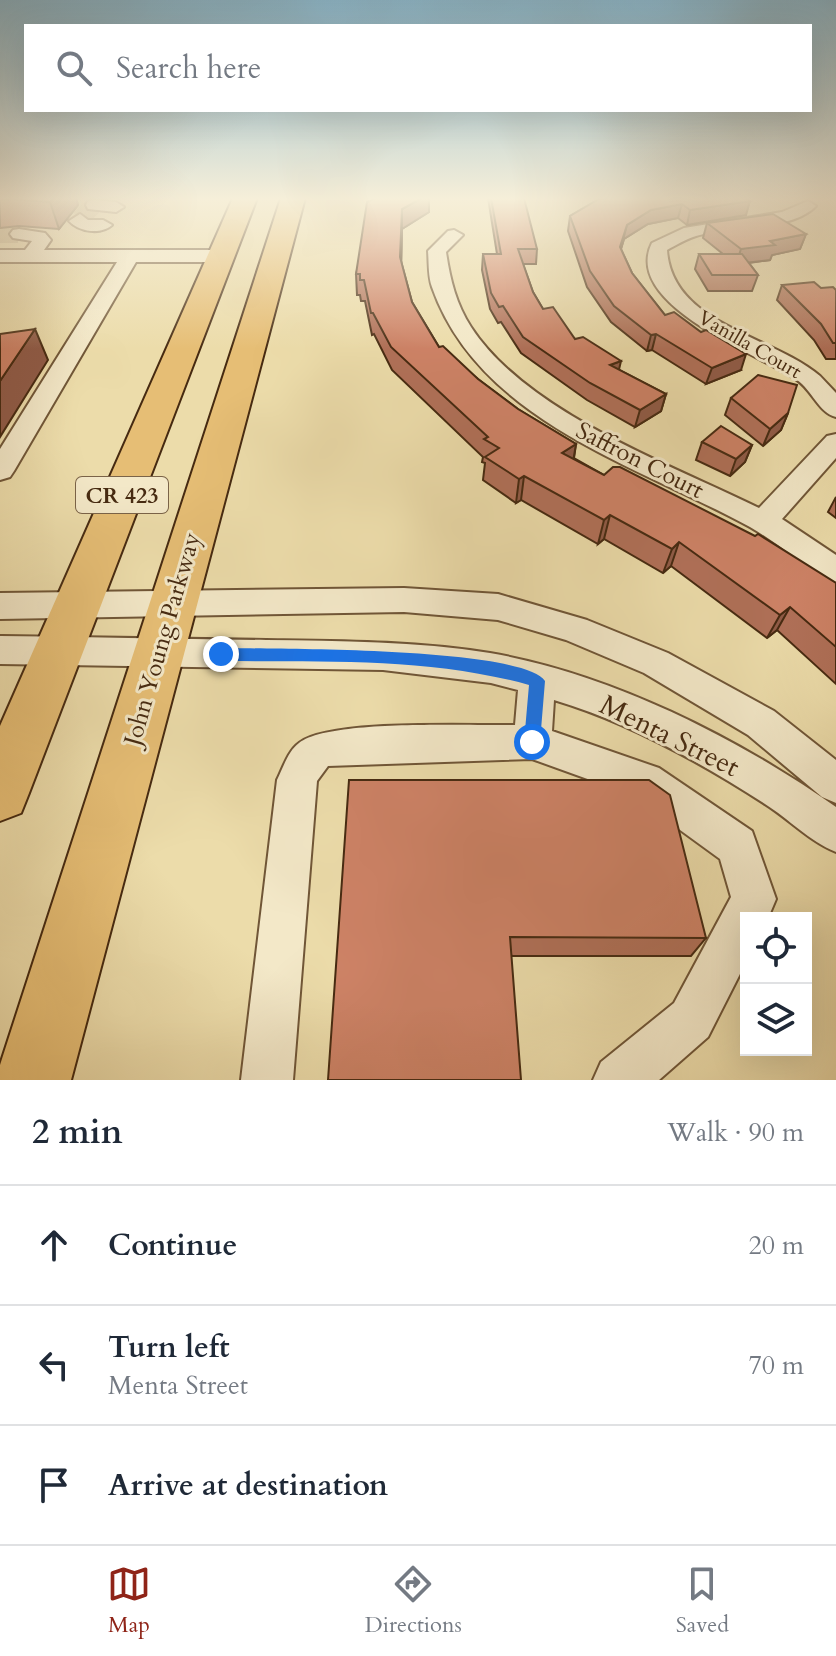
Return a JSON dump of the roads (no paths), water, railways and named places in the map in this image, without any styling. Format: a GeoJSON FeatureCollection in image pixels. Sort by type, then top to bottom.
{"type":"FeatureCollection","features":[{"type":"Feature","properties":{"kind":"highway","name":"CR 423"},"geometry":{"type":"LineString","coordinates":[[0,793],[223,248]]}},
{"type":"Feature","properties":{"kind":"highway","name":"John Young Parkway"},"geometry":{"type":"LineString","coordinates":[[33,1080],[278,248]]}},
{"type":"Feature","properties":{"kind":"street"},"geometry":{"type":"LineString","coordinates":[[30,256],[36,248]]}},
{"type":"Feature","properties":{"kind":"street","name":"Saffron Court"},"geometry":{"type":"LineString","coordinates":[[440,248],[437,251],[442,287],[462,332],[510,383],[594,441],[763,522]]}},
{"type":"Feature","properties":{"kind":"street","name":"Vanilla Court"},"geometry":{"type":"LineString","coordinates":[[658,248],[655,260],[660,276],[681,305],[808,377],[836,410]]}},
{"type":"Feature","properties":{"kind":"street"},"geometry":{"type":"LineString","coordinates":[[0,256],[220,256]]}},
{"type":"Feature","properties":{"kind":"street"},"geometry":{"type":"LineString","coordinates":[[0,471],[130,256]]}},
{"type":"Feature","properties":{"kind":"street"},"geometry":{"type":"LineString","coordinates":[[52,348],[76,346]]}},
{"type":"Feature","properties":{"kind":"street"},"geometry":{"type":"LineString","coordinates":[[836,442],[763,522],[836,571]]}},
{"type":"Feature","properties":{"kind":"street","name":"Menta Street"},"geometry":{"type":"LineString","coordinates":[[0,650],[58,650],[165,628],[404,600],[498,607],[575,629],[656,663],[761,723],[836,784]]}},
{"type":"Feature","properties":{"kind":"street","name":"Menta Street"},"geometry":{"type":"LineString","coordinates":[[0,606],[76,606],[165,628],[491,668],[585,694],[666,727],[780,791],[836,832]]}},
{"type":"Feature","properties":{"kind":"street"},"geometry":{"type":"LineString","coordinates":[[532,742],[537,681]]}},
{"type":"Feature","properties":{"kind":"street"},"geometry":{"type":"LineString","coordinates":[[267,1080],[297,780],[307,759],[318,749],[343,746],[532,742],[645,781],[737,846],[754,899],[691,1020],[619,1080]]}}]}
